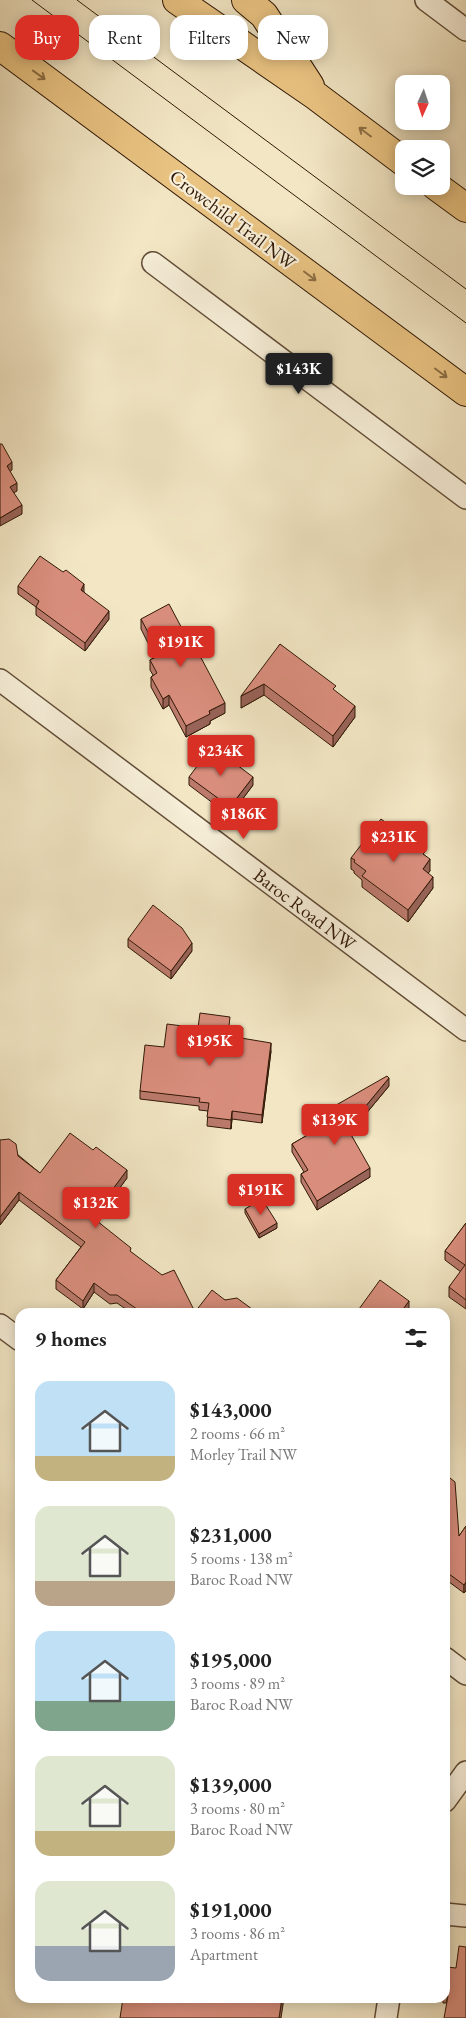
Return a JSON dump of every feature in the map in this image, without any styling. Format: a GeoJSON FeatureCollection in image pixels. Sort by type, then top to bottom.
{"type":"FeatureCollection","features":[{"type":"Feature","properties":{"kind":"highway"},"geometry":{"type":"LineString","coordinates":[[177,0],[316,96],[395,155]]}},
{"type":"Feature","properties":{"kind":"highway"},"geometry":{"type":"LineString","coordinates":[[246,0],[264,15],[316,96]]}},
{"type":"Feature","properties":{"kind":"highway","name":"Crowchild Trail NW"},"geometry":{"type":"LineString","coordinates":[[0,46],[466,392]]}},
{"type":"Feature","properties":{"kind":"highway"},"geometry":{"type":"LineString","coordinates":[[448,195],[466,208]]}},
{"type":"Feature","properties":{"kind":"street"},"geometry":{"type":"LineString","coordinates":[[426,0],[466,30]]}},
{"type":"Feature","properties":{"kind":"street"},"geometry":{"type":"LineString","coordinates":[[153,264],[466,498]]}},
{"type":"Feature","properties":{"kind":"street","name":"Baroc Road NW"},"geometry":{"type":"LineString","coordinates":[[0,680],[466,1030]]}},
{"type":"Feature","properties":{"kind":"street"},"geometry":{"type":"LineString","coordinates":[[0,1325],[15,1336]]}},
{"type":"Feature","properties":{"kind":"street"},"geometry":{"type":"LineString","coordinates":[[450,1662],[466,1674]]}},
{"type":"Feature","properties":{"kind":"street"},"geometry":{"type":"LineString","coordinates":[[450,1794],[466,1772]]}},
{"type":"Feature","properties":{"kind":"street"},"geometry":{"type":"LineString","coordinates":[[450,1914],[466,1916]]}},
{"type":"Feature","properties":{"kind":"street"},"geometry":{"type":"LineString","coordinates":[[386,2018],[388,2003]]}},
{"type":"Feature","properties":{"kind":"building"},"geometry":{"type":"Polygon","coordinates":[[[0,444],[2,444],[12,462],[7,466],[17,483],[10,487],[22,505],[0,518],[0,444]]]}},
{"type":"Feature","properties":{"kind":"building"},"geometry":{"type":"Polygon","coordinates":[[[40,556],[63,572],[66,570],[84,584],[81,590],[109,611],[85,643],[36,607],[39,601],[18,586],[40,556]]]}},
{"type":"Feature","properties":{"kind":"building"},"geometry":{"type":"Polygon","coordinates":[[[169,604],[187,638],[190,637],[225,703],[209,711],[210,714],[186,726],[169,695],[163,699],[151,677],[157,673],[150,660],[160,655],[141,619],[169,604]]]}},
{"type":"Feature","properties":{"kind":"building"},"geometry":{"type":"Polygon","coordinates":[[[280,644],[336,686],[333,689],[355,706],[333,736],[264,684],[241,696],[280,644]]]}},
{"type":"Feature","properties":{"kind":"building"},"geometry":{"type":"Polygon","coordinates":[[[212,746],[253,777],[230,807],[189,777],[212,746]]]}},
{"type":"Feature","properties":{"kind":"building"},"geometry":{"type":"Polygon","coordinates":[[[381,819],[392,827],[401,825],[417,837],[417,846],[430,859],[423,869],[433,877],[408,910],[362,876],[366,871],[351,858],[381,819]]]}},
{"type":"Feature","properties":{"kind":"building"},"geometry":{"type":"Polygon","coordinates":[[[153,905],[182,928],[192,943],[171,971],[128,939],[153,905]]]}},
{"type":"Feature","properties":{"kind":"building"},"geometry":{"type":"Polygon","coordinates":[[[200,1013],[230,1017],[229,1026],[243,1028],[241,1038],[271,1043],[262,1115],[232,1111],[231,1120],[207,1117],[209,1103],[199,1102],[200,1098],[140,1091],[145,1045],[164,1047],[167,1024],[198,1028],[200,1013]]]}},
{"type":"Feature","properties":{"kind":"building"},"geometry":{"type":"Polygon","coordinates":[[[387,1076],[389,1078],[350,1125],[345,1124],[370,1168],[317,1201],[301,1174],[308,1170],[292,1144],[330,1122],[310,1120],[387,1076]]]}},
{"type":"Feature","properties":{"kind":"building"},"geometry":{"type":"Polygon","coordinates":[[[70,1133],[93,1150],[96,1147],[127,1170],[92,1217],[131,1248],[130,1251],[162,1275],[174,1270],[193,1308],[135,1308],[117,1295],[110,1295],[94,1283],[83,1301],[56,1280],[85,1242],[19,1192],[0,1217],[0,1140],[9,1139],[16,1144],[18,1156],[40,1173],[70,1133]]]}},
{"type":"Feature","properties":{"kind":"building"},"geometry":{"type":"Polygon","coordinates":[[[262,1199],[277,1223],[259,1234],[245,1209],[262,1199]]]}},
{"type":"Feature","properties":{"kind":"building"},"geometry":{"type":"Polygon","coordinates":[[[466,1223],[466,1300],[449,1287],[465,1265],[445,1251],[466,1223]]]}},
{"type":"Feature","properties":{"kind":"building"},"geometry":{"type":"Polygon","coordinates":[[[380,1280],[409,1301],[404,1308],[360,1308],[380,1280]]]}},
{"type":"Feature","properties":{"kind":"building"},"geometry":{"type":"Polygon","coordinates":[[[212,1290],[225,1300],[237,1298],[251,1308],[198,1308],[212,1290]]]}},
{"type":"Feature","properties":{"kind":"building"},"geometry":{"type":"Polygon","coordinates":[[[450,1478],[455,1482],[459,1536],[466,1526],[466,1582],[464,1585],[450,1575],[450,1478]]]}},
{"type":"Feature","properties":{"kind":"building"},"geometry":{"type":"Polygon","coordinates":[[[459,1946],[466,1947],[466,2018],[444,2018],[447,2003],[450,2003],[450,1967],[456,1968],[459,1946]]]}},
{"type":"Feature","properties":{"kind":"building"},"geometry":{"type":"Polygon","coordinates":[[[122,2003],[281,2003],[279,2018],[120,2018],[122,2003]]]}},
{"type":"Feature","properties":{"kind":"tram line"},"geometry":{"type":"LineString","coordinates":[[32,0],[466,323]]}},
{"type":"Feature","properties":{"kind":"tram line"},"geometry":{"type":"LineString","coordinates":[[77,0],[466,289]]}}]}
